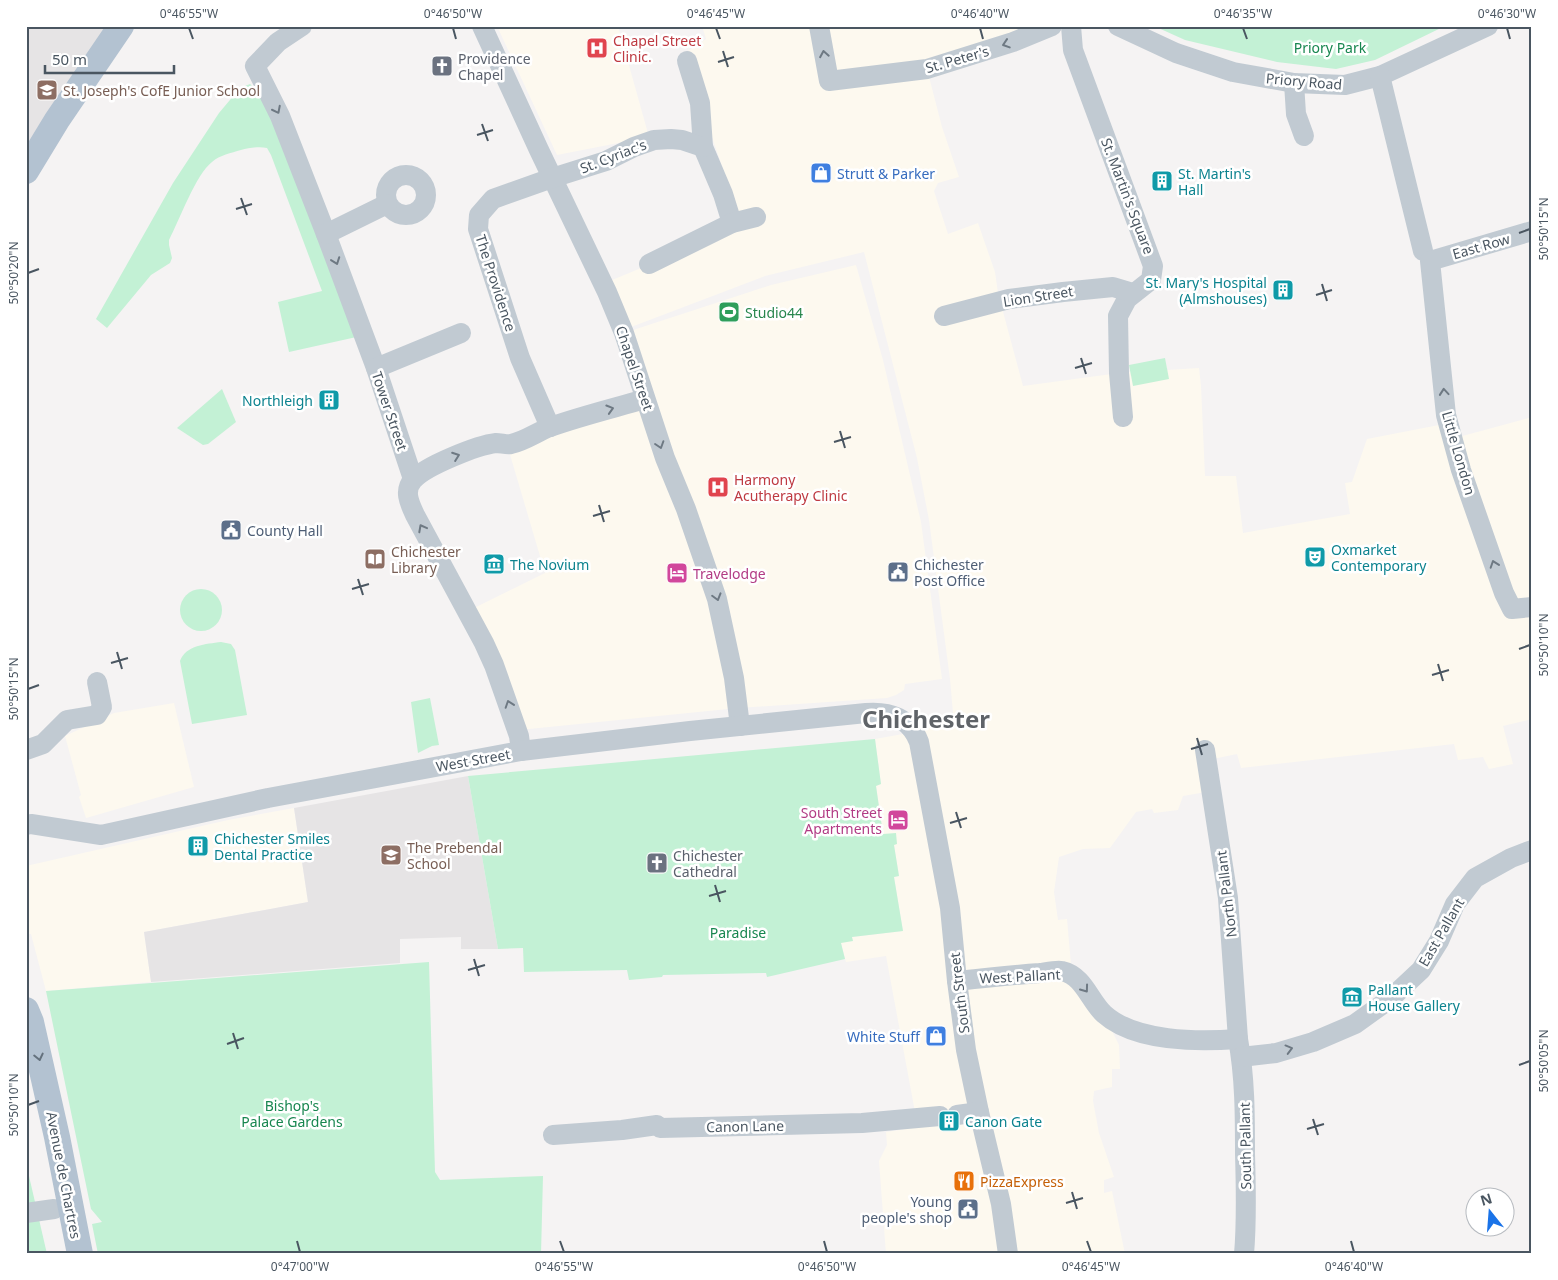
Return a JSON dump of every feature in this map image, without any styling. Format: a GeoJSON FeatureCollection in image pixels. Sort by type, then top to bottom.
{"type":"FeatureCollection","features":[{"type":"Feature","properties":{"kind":"main road"},"geometry":{"type":"LineString","coordinates":[[26,171],[57,120],[121,26]]}},
{"type":"Feature","properties":{"kind":"main road","name":"Avenue de Chartres"},"geometry":{"type":"LineString","coordinates":[[26,1010],[31,1022],[57,1137],[80,1254]]}},
{"type":"Feature","properties":{"kind":"main road","name":"Avenue de Chartres"},"geometry":{"type":"LineString","coordinates":[[26,1076],[63,1254]]}},
{"type":"Feature","properties":{"kind":"street","name":"Tower Street"},"geometry":{"type":"LineString","coordinates":[[302,26],[278,42],[255,66],[280,116],[376,368],[413,479],[408,491],[411,506],[491,657],[519,736],[521,751]]}},
{"type":"Feature","properties":{"kind":"street","name":"Chapel Street"},"geometry":{"type":"LineString","coordinates":[[482,26],[624,332],[665,458],[686,509],[717,599],[734,678],[740,726]]}},
{"type":"Feature","properties":{"kind":"street","name":"St. Peter's"},"geometry":{"type":"LineString","coordinates":[[819,26],[829,81],[927,69],[1013,42],[1052,26]]}},
{"type":"Feature","properties":{"kind":"street","name":"St. Martin's Square"},"geometry":{"type":"LineString","coordinates":[[1070,26],[1073,50],[1154,266],[1151,280],[1133,293],[1122,307],[1118,316],[1119,373],[1123,417]]}},
{"type":"Feature","properties":{"kind":"street","name":"Priory Road"},"geometry":{"type":"LineString","coordinates":[[1118,26],[1176,53],[1233,72],[1294,83],[1345,85],[1380,76],[1488,26]]}},
{"type":"Feature","properties":{"kind":"street"},"geometry":{"type":"LineString","coordinates":[[687,61],[700,103],[703,147],[723,194],[732,223]]}},
{"type":"Feature","properties":{"kind":"street","name":"Little London"},"geometry":{"type":"LineString","coordinates":[[1380,76],[1427,256],[1446,415],[1461,470],[1504,593],[1522,608]]}},
{"type":"Feature","properties":{"kind":"street"},"geometry":{"type":"LineString","coordinates":[[1294,83],[1296,114],[1304,136]]}},
{"type":"Feature","properties":{"kind":"street","name":"St. Cyriac's"},"geometry":{"type":"LineString","coordinates":[[552,178],[606,161],[634,147],[654,140],[682,140],[703,147]]}},
{"type":"Feature","properties":{"kind":"street","name":"The Providence"},"geometry":{"type":"LineString","coordinates":[[550,427],[520,358],[478,229],[480,215],[484,207],[494,199],[552,178]]}},
{"type":"Feature","properties":{"kind":"street"},"geometry":{"type":"LineString","coordinates":[[326,234],[387,204]]}},
{"type":"Feature","properties":{"kind":"street"},"geometry":{"type":"LineString","coordinates":[[650,264],[732,223],[756,217]]}},
{"type":"Feature","properties":{"kind":"street","name":"East Row"},"geometry":{"type":"LineString","coordinates":[[1427,256],[1532,231]]}},
{"type":"Feature","properties":{"kind":"street","name":"Lion Street"},"geometry":{"type":"LineString","coordinates":[[944,316],[1010,300],[1063,292],[1113,287],[1133,293]]}},
{"type":"Feature","properties":{"kind":"street"},"geometry":{"type":"LineString","coordinates":[[376,368],[461,333]]}},
{"type":"Feature","properties":{"kind":"street"},"geometry":{"type":"LineString","coordinates":[[413,479],[432,466],[453,457],[497,443],[510,445],[550,427],[645,398]]}},
{"type":"Feature","properties":{"kind":"street"},"geometry":{"type":"LineString","coordinates":[[27,747],[43,744],[67,720],[97,715],[102,707],[98,682]]}},
{"type":"Feature","properties":{"kind":"street","name":"West Street"},"geometry":{"type":"LineString","coordinates":[[28,824],[101,835],[268,798],[521,751],[740,726],[880,713],[899,718],[914,732]]}},
{"type":"Feature","properties":{"kind":"street","name":"South Street"},"geometry":{"type":"LineString","coordinates":[[914,732],[919,742],[950,908],[966,1050],[1002,1204],[1008,1254]]}},
{"type":"Feature","properties":{"kind":"street","name":"North Pallant"},"geometry":{"type":"LineString","coordinates":[[1205,750],[1228,898],[1240,1048]]}},
{"type":"Feature","properties":{"kind":"street","name":"East Pallant"},"geometry":{"type":"LineString","coordinates":[[1240,1048],[1276,1053],[1313,1042],[1355,1024],[1390,999],[1421,970],[1439,941],[1455,904],[1475,878],[1511,858],[1532,850]]}},
{"type":"Feature","properties":{"kind":"street","name":"West Pallant"},"geometry":{"type":"LineString","coordinates":[[957,981],[1062,971],[1079,980],[1103,1013],[1120,1026],[1137,1033],[1160,1037],[1215,1041],[1240,1048]]}},
{"type":"Feature","properties":{"kind":"street","name":"South Pallant"},"geometry":{"type":"LineString","coordinates":[[1240,1048],[1245,1121],[1246,1228],[1244,1254]]}},
{"type":"Feature","properties":{"kind":"street","name":"Canon Lane"},"geometry":{"type":"LineString","coordinates":[[553,1135],[622,1130],[656,1125],[660,1128],[862,1123],[979,1112]]}},
{"type":"Feature","properties":{"kind":"street"},"geometry":{"type":"LineString","coordinates":[[26,1213],[54,1209]]}},
{"type":"Feature","properties":{"kind":"shaded area","name":"St. Joseph's CofE Junior School"},"geometry":{"type":"Polygon","coordinates":[[[26,26],[108,26],[26,154],[26,26]]]}},
{"type":"Feature","properties":{"kind":"shaded area"},"geometry":{"type":"Polygon","coordinates":[[[497,26],[618,26],[649,137],[557,155],[497,26]]]}},
{"type":"Feature","properties":{"kind":"shaded area"},"geometry":{"type":"Polygon","coordinates":[[[702,26],[1052,26],[927,69],[942,127],[959,177],[938,183],[934,191],[948,234],[978,223],[995,272],[998,293],[1023,386],[1119,373],[1199,368],[1205,476],[1236,476],[1243,533],[1350,514],[1345,483],[1352,482],[1367,439],[1439,425],[1444,441],[1532,417],[1532,719],[1503,726],[1513,764],[1489,769],[1483,757],[1458,760],[1454,744],[1241,768],[1237,754],[1208,760],[1212,791],[1183,796],[1178,810],[1154,813],[1152,809],[1136,812],[1110,848],[1083,849],[1059,857],[1054,892],[1058,920],[1067,919],[1072,976],[1103,1013],[1119,1045],[1120,1069],[1112,1069],[1112,1087],[1094,1091],[1093,1101],[1099,1133],[1114,1177],[1104,1180],[1104,1193],[1112,1191],[1125,1254],[886,1254],[879,1161],[887,1145],[886,1132],[906,1129],[915,1112],[886,956],[846,962],[841,943],[852,937],[903,931],[894,877],[899,876],[894,845],[896,834],[883,834],[876,785],[881,784],[875,739],[914,732],[953,713],[929,520],[917,458],[864,252],[765,276],[618,332],[600,285],[743,226],[700,103],[685,53],[706,39],[702,26]]]}},
{"type":"Feature","properties":{"kind":"shaded area"},"geometry":{"type":"Polygon","coordinates":[[[856,265],[883,360],[921,522],[942,679],[905,684],[904,690],[887,698],[738,708],[519,730],[466,612],[545,573],[506,441],[642,403],[624,333],[771,285],[856,265]]]}},
{"type":"Feature","properties":{"kind":"shaded area"},"geometry":{"type":"Polygon","coordinates":[[[174,703],[194,787],[86,818],[79,797],[81,795],[65,736],[114,713],[174,703]]]}},
{"type":"Feature","properties":{"kind":"shaded area","name":"The Prebendal School"},"geometry":{"type":"Polygon","coordinates":[[[468,776],[498,949],[461,949],[461,937],[400,939],[400,963],[151,982],[144,932],[308,902],[294,808],[468,776]]]}},
{"type":"Feature","properties":{"kind":"shaded area"},"geometry":{"type":"Polygon","coordinates":[[[294,808],[308,902],[144,932],[151,982],[46,991],[31,934],[26,934],[26,866],[228,820],[294,808]]]}},
{"type":"Feature","properties":{"kind":"green space","name":"Priory Park"},"geometry":{"type":"Polygon","coordinates":[[[1154,26],[1445,26],[1375,60],[1336,69],[1277,62],[1185,40],[1154,26]]]}},
{"type":"Feature","properties":{"kind":"green space"},"geometry":{"type":"Polygon","coordinates":[[[250,84],[279,119],[361,336],[289,352],[278,302],[322,291],[271,155],[267,148],[261,147],[226,154],[206,168],[194,187],[169,240],[172,258],[170,263],[151,275],[107,328],[96,319],[173,183],[219,113],[240,88],[250,84]]]}},
{"type":"Feature","properties":{"kind":"green space"},"geometry":{"type":"Polygon","coordinates":[[[1165,358],[1169,379],[1133,386],[1129,365],[1165,358]]]}},
{"type":"Feature","properties":{"kind":"green space"},"geometry":{"type":"Polygon","coordinates":[[[222,389],[236,422],[208,444],[203,445],[177,428],[222,389]]]}},
{"type":"Feature","properties":{"kind":"green space"},"geometry":{"type":"Polygon","coordinates":[[[201,589],[216,595],[222,610],[216,625],[201,631],[186,625],[180,610],[186,595],[201,589]]]}},
{"type":"Feature","properties":{"kind":"green space"},"geometry":{"type":"Polygon","coordinates":[[[221,642],[231,644],[235,650],[247,715],[192,724],[180,661],[192,648],[221,642]]]}},
{"type":"Feature","properties":{"kind":"green space"},"geometry":{"type":"Polygon","coordinates":[[[430,698],[439,745],[432,746],[418,753],[411,702],[430,698]]]}},
{"type":"Feature","properties":{"kind":"green space","name":"Paradise"},"geometry":{"type":"Polygon","coordinates":[[[875,739],[881,784],[876,786],[883,834],[896,833],[897,844],[894,845],[899,876],[894,877],[903,931],[852,937],[853,941],[841,943],[845,959],[767,977],[766,973],[663,975],[662,977],[629,980],[627,970],[524,972],[523,948],[498,949],[468,776],[875,739]]]}},
{"type":"Feature","properties":{"kind":"green space","name":"Bishop's Palace Gardens"},"geometry":{"type":"Polygon","coordinates":[[[429,962],[435,1172],[440,1180],[543,1176],[541,1254],[98,1254],[92,1224],[102,1222],[91,1209],[46,991],[429,962]]]}},
{"type":"Feature","properties":{"kind":"green space"},"geometry":{"type":"Polygon","coordinates":[[[26,1163],[47,1254],[26,1254],[26,1163]]]}},
{"type":"Feature","properties":{"kind":"place","name":"Chapel Street Clinic."},"geometry":{"type":"Point","coordinates":[597,48]}},
{"type":"Feature","properties":{"kind":"place","name":"Providence Chapel"},"geometry":{"type":"Point","coordinates":[442,66]}},
{"type":"Feature","properties":{"kind":"place","name":"St. Joseph's CofE Junior School"},"geometry":{"type":"Point","coordinates":[47,90]}},
{"type":"Feature","properties":{"kind":"place","name":"Strutt & Parker"},"geometry":{"type":"Point","coordinates":[821,173]}},
{"type":"Feature","properties":{"kind":"place","name":"St. Martin's Hall"},"geometry":{"type":"Point","coordinates":[1162,181]}},
{"type":"Feature","properties":{"kind":"place","name":"St. Mary's Hospital (Almshouses)"},"geometry":{"type":"Point","coordinates":[1283,290]}},
{"type":"Feature","properties":{"kind":"place","name":"Studio44"},"geometry":{"type":"Point","coordinates":[729,312]}},
{"type":"Feature","properties":{"kind":"place","name":"Northleigh"},"geometry":{"type":"Point","coordinates":[329,400]}},
{"type":"Feature","properties":{"kind":"place","name":"Harmony Acutherapy Clinic"},"geometry":{"type":"Point","coordinates":[718,487]}},
{"type":"Feature","properties":{"kind":"place","name":"County Hall"},"geometry":{"type":"Point","coordinates":[231,530]}},
{"type":"Feature","properties":{"kind":"place","name":"Oxmarket Contemporary"},"geometry":{"type":"Point","coordinates":[1315,557]}},
{"type":"Feature","properties":{"kind":"place","name":"Chichester Library"},"geometry":{"type":"Point","coordinates":[375,559]}},
{"type":"Feature","properties":{"kind":"place","name":"The Novium"},"geometry":{"type":"Point","coordinates":[494,564]}},
{"type":"Feature","properties":{"kind":"place","name":"Chichester Post Office"},"geometry":{"type":"Point","coordinates":[898,572]}},
{"type":"Feature","properties":{"kind":"place","name":"Travelodge"},"geometry":{"type":"Point","coordinates":[677,573]}},
{"type":"Feature","properties":{"kind":"place","name":"South Street Apartments"},"geometry":{"type":"Point","coordinates":[898,820]}},
{"type":"Feature","properties":{"kind":"place","name":"Chichester Smiles Dental Practice"},"geometry":{"type":"Point","coordinates":[198,846]}},
{"type":"Feature","properties":{"kind":"place","name":"The Prebendal School"},"geometry":{"type":"Point","coordinates":[391,855]}},
{"type":"Feature","properties":{"kind":"place","name":"Chichester Cathedral"},"geometry":{"type":"Point","coordinates":[657,863]}},
{"type":"Feature","properties":{"kind":"place","name":"Pallant House Gallery"},"geometry":{"type":"Point","coordinates":[1352,997]}},
{"type":"Feature","properties":{"kind":"place","name":"White Stuff"},"geometry":{"type":"Point","coordinates":[936,1036]}},
{"type":"Feature","properties":{"kind":"place","name":"Canon Gate"},"geometry":{"type":"Point","coordinates":[949,1121]}},
{"type":"Feature","properties":{"kind":"place","name":"PizzaExpress"},"geometry":{"type":"Point","coordinates":[964,1181]}},
{"type":"Feature","properties":{"kind":"place","name":"Young people's shop"},"geometry":{"type":"Point","coordinates":[968,1209]}},
{"type":"Feature","properties":{"kind":"district","name":"Chichester"},"geometry":{"type":"Point","coordinates":[926,718]}}]}
